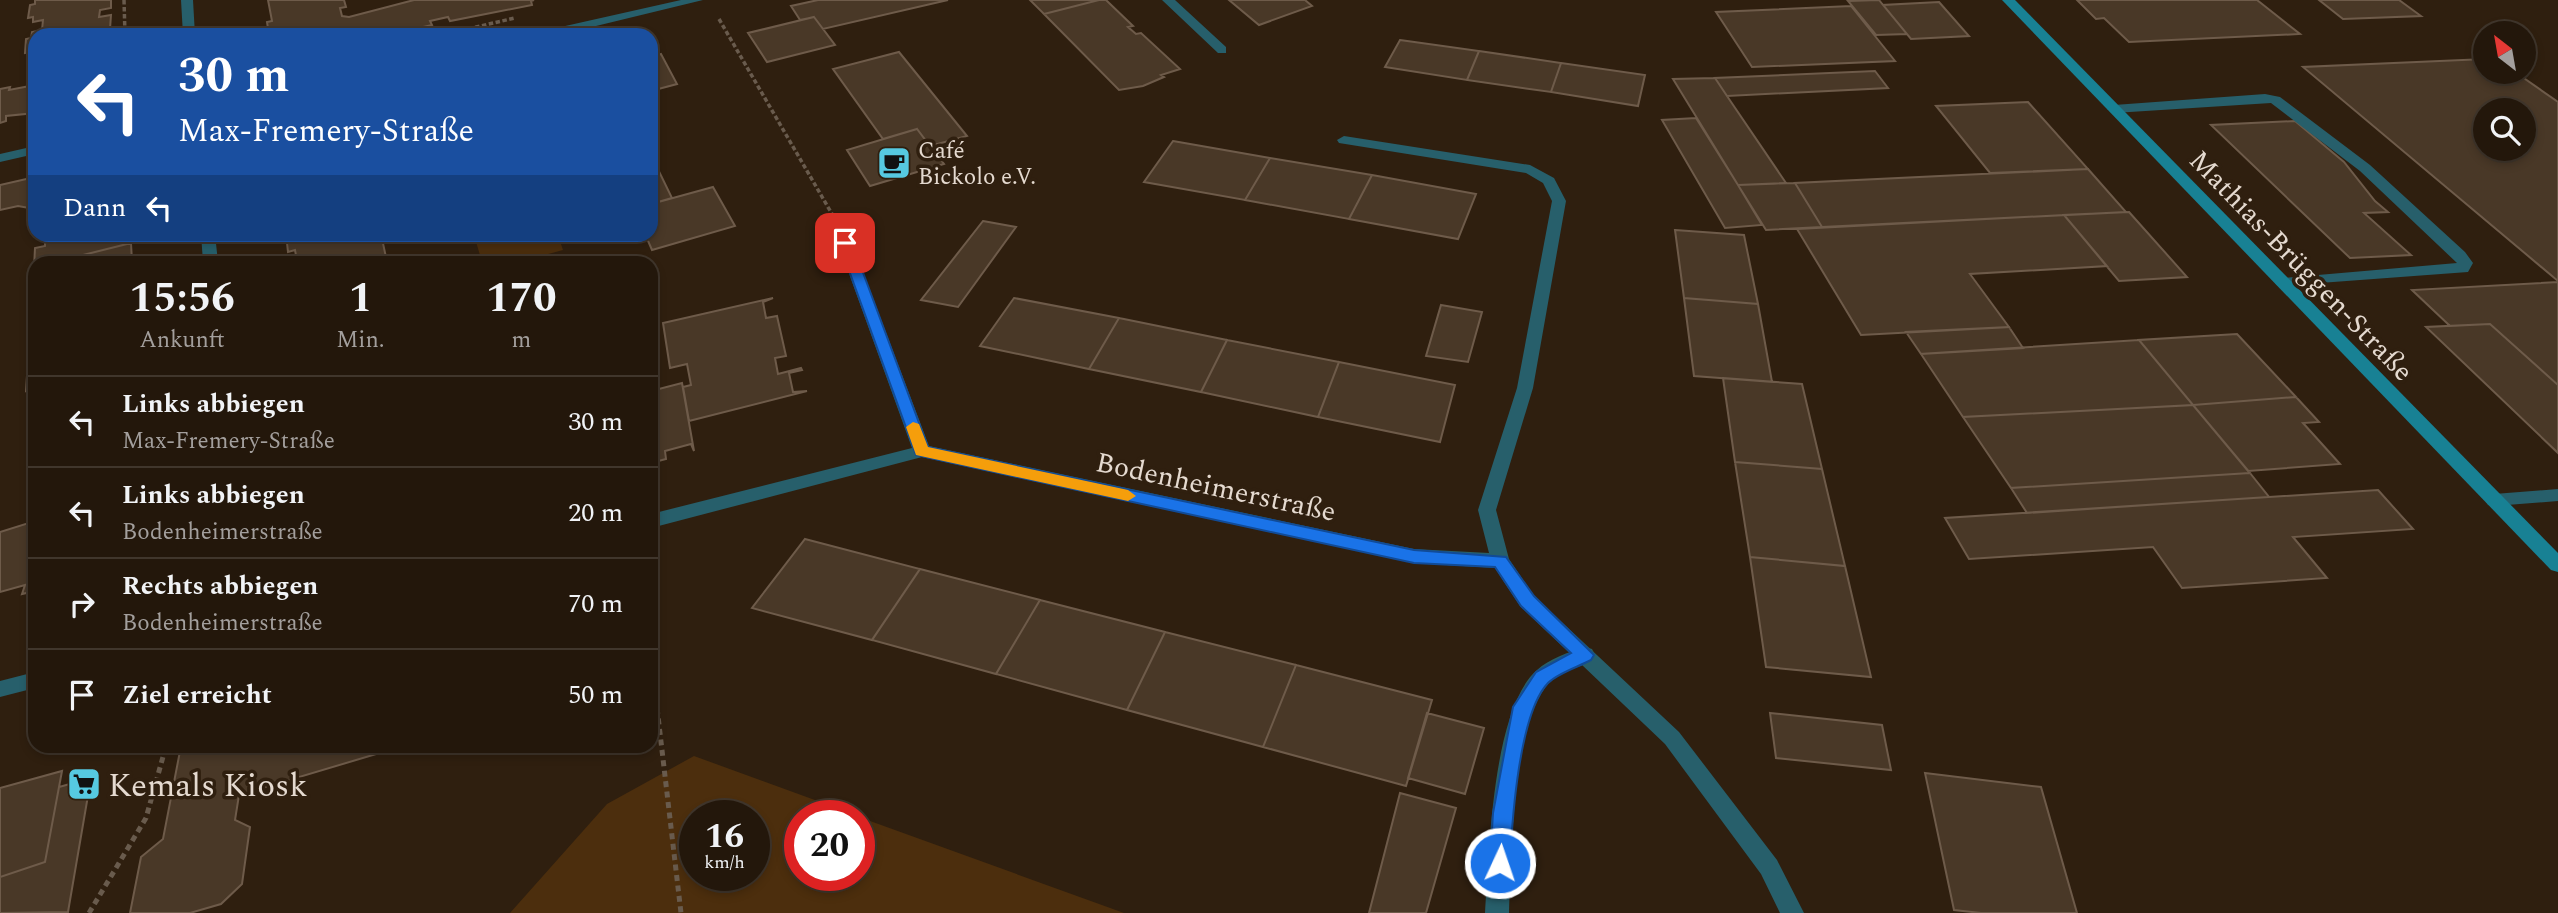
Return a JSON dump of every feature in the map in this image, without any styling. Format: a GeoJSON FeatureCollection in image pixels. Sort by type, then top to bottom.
{"type":"FeatureCollection","features":[{"type":"Feature","properties":{"kind":"street"},"geometry":{"type":"LineString","coordinates":[[187,0],[189,28]]}},
{"type":"Feature","properties":{"kind":"street"},"geometry":{"type":"LineString","coordinates":[[574,28],[697,0]]}},
{"type":"Feature","properties":{"kind":"street"},"geometry":{"type":"LineString","coordinates":[[1168,0],[1222,50]]}},
{"type":"Feature","properties":{"kind":"street","name":"Mathias-Brüggen-Straße"},"geometry":{"type":"LineString","coordinates":[[2008,0],[2558,565]]}},
{"type":"Feature","properties":{"kind":"street"},"geometry":{"type":"LineString","coordinates":[[2114,109],[2265,98],[2275,100],[2365,168],[2460,255],[2465,263],[2463,269],[2283,283]]}},
{"type":"Feature","properties":{"kind":"street"},"geometry":{"type":"LineString","coordinates":[[1344,140],[1530,169],[1549,181],[1559,201],[1525,388],[1487,510],[1500,561],[1527,601],[1672,738],[1769,867],[1791,913]]}},
{"type":"Feature","properties":{"kind":"street"},"geometry":{"type":"LineString","coordinates":[[0,158],[28,152]]}},
{"type":"Feature","properties":{"kind":"street"},"geometry":{"type":"LineString","coordinates":[[845,243],[922,451]]}},
{"type":"Feature","properties":{"kind":"street","name":"Bodenheimerstraße"},"geometry":{"type":"LineString","coordinates":[[658,519],[922,451],[1414,556],[1500,561]]}},
{"type":"Feature","properties":{"kind":"street"},"geometry":{"type":"LineString","coordinates":[[2494,500],[2558,495]]}},
{"type":"Feature","properties":{"kind":"street"},"geometry":{"type":"LineString","coordinates":[[1497,913],[1503,813],[1523,707],[1542,677],[1585,655]]}},
{"type":"Feature","properties":{"kind":"street"},"geometry":{"type":"LineString","coordinates":[[0,689],[28,682]]}},
{"type":"Feature","properties":{"kind":"path"},"geometry":{"type":"LineString","coordinates":[[124,0],[125,28]]}},
{"type":"Feature","properties":{"kind":"path"},"geometry":{"type":"LineString","coordinates":[[715,11],[841,229],[845,243]]}},
{"type":"Feature","properties":{"kind":"path"},"geometry":{"type":"LineString","coordinates":[[658,716],[681,913]]}},
{"type":"Feature","properties":{"kind":"path"},"geometry":{"type":"LineString","coordinates":[[89,913],[146,818],[164,753]]}},
{"type":"Feature","properties":{"kind":"shaded area"},"geometry":{"type":"Polygon","coordinates":[[[476,242],[560,242],[563,250],[541,256],[480,256],[476,242]]]}},
{"type":"Feature","properties":{"kind":"shaded area"},"geometry":{"type":"Polygon","coordinates":[[[694,756],[815,800],[784,800],[784,891],[875,891],[875,823],[1124,913],[510,913],[607,804],[694,756]]]}},
{"type":"Feature","properties":{"kind":"building"},"geometry":{"type":"Polygon","coordinates":[[[35,0],[111,0],[111,8],[100,10],[99,17],[111,15],[110,28],[42,28],[43,20],[33,22],[33,17],[28,18],[30,5],[35,4],[35,0]]]}},
{"type":"Feature","properties":{"kind":"building"},"geometry":{"type":"Polygon","coordinates":[[[268,0],[344,0],[346,7],[340,8],[342,16],[349,17],[414,0],[534,0],[531,1],[532,5],[450,21],[448,17],[430,21],[432,25],[419,28],[268,28],[267,22],[272,21],[268,0]]]}},
{"type":"Feature","properties":{"kind":"building"},"geometry":{"type":"Polygon","coordinates":[[[818,0],[948,0],[823,29],[814,17],[800,20],[791,6],[818,0]]]}},
{"type":"Feature","properties":{"kind":"building"},"geometry":{"type":"Polygon","coordinates":[[[1030,0],[1099,0],[1044,14],[1030,0]]]}},
{"type":"Feature","properties":{"kind":"building"},"geometry":{"type":"Polygon","coordinates":[[[1106,0],[1133,26],[1128,27],[1136,34],[1141,33],[1180,69],[1161,75],[1164,77],[1143,86],[1119,90],[1044,14],[1106,0]]]}},
{"type":"Feature","properties":{"kind":"building"},"geometry":{"type":"Polygon","coordinates":[[[1229,0],[1305,0],[1312,6],[1259,25],[1229,0]]]}},
{"type":"Feature","properties":{"kind":"building"},"geometry":{"type":"Polygon","coordinates":[[[1879,0],[1907,34],[1876,35],[1848,1],[1879,0]]]}},
{"type":"Feature","properties":{"kind":"building"},"geometry":{"type":"Polygon","coordinates":[[[2077,0],[2257,0],[2300,34],[2129,42],[2104,18],[2096,19],[2077,0]]]}},
{"type":"Feature","properties":{"kind":"building"},"geometry":{"type":"Polygon","coordinates":[[[2319,0],[2399,0],[2421,16],[2343,19],[2319,0]]]}},
{"type":"Feature","properties":{"kind":"building"},"geometry":{"type":"Polygon","coordinates":[[[1939,2],[1969,36],[1911,39],[1883,5],[1939,2]]]}},
{"type":"Feature","properties":{"kind":"building"},"geometry":{"type":"Polygon","coordinates":[[[1851,6],[1895,61],[1752,67],[1716,12],[1851,6]]]}},
{"type":"Feature","properties":{"kind":"building"},"geometry":{"type":"Polygon","coordinates":[[[814,17],[835,45],[767,62],[748,33],[814,17]]]}},
{"type":"Feature","properties":{"kind":"building"},"geometry":{"type":"Polygon","coordinates":[[[26,39],[28,52],[25,53],[26,39]]]}},
{"type":"Feature","properties":{"kind":"building"},"geometry":{"type":"Polygon","coordinates":[[[1400,40],[1479,51],[1467,80],[1385,67],[1400,40]]]}},
{"type":"Feature","properties":{"kind":"building"},"geometry":{"type":"Polygon","coordinates":[[[1479,51],[1561,63],[1551,92],[1467,80],[1479,51]]]}},
{"type":"Feature","properties":{"kind":"building"},"geometry":{"type":"Polygon","coordinates":[[[899,52],[967,136],[930,146],[917,129],[883,139],[833,69],[899,52]]]}},
{"type":"Feature","properties":{"kind":"building"},"geometry":{"type":"Polygon","coordinates":[[[661,54],[677,84],[658,89],[658,55],[661,54]]]}},
{"type":"Feature","properties":{"kind":"building"},"geometry":{"type":"Polygon","coordinates":[[[2473,60],[2473,84],[2532,84],[2558,102],[2558,281],[2303,67],[2473,60]]]}},
{"type":"Feature","properties":{"kind":"building"},"geometry":{"type":"Polygon","coordinates":[[[1561,63],[1645,75],[1638,106],[1551,92],[1561,63]]]}},
{"type":"Feature","properties":{"kind":"building"},"geometry":{"type":"Polygon","coordinates":[[[1875,71],[1888,88],[1727,96],[1715,78],[1875,71]]]}},
{"type":"Feature","properties":{"kind":"building"},"geometry":{"type":"Polygon","coordinates":[[[1715,78],[1786,183],[1738,185],[1673,79],[1715,78]]]}},
{"type":"Feature","properties":{"kind":"building"},"geometry":{"type":"Polygon","coordinates":[[[28,86],[28,114],[6,116],[6,121],[0,123],[0,89],[10,87],[9,90],[28,86]]]}},
{"type":"Feature","properties":{"kind":"building"},"geometry":{"type":"Polygon","coordinates":[[[2028,102],[2088,169],[1990,173],[1936,106],[2028,102]]]}},
{"type":"Feature","properties":{"kind":"building"},"geometry":{"type":"Polygon","coordinates":[[[1696,118],[1762,225],[1725,228],[1662,120],[1696,118]]]}},
{"type":"Feature","properties":{"kind":"building"},"geometry":{"type":"Polygon","coordinates":[[[2295,121],[2344,162],[2375,201],[2388,212],[2364,213],[2411,255],[2350,258],[2211,125],[2295,121]]]}},
{"type":"Feature","properties":{"kind":"building"},"geometry":{"type":"Polygon","coordinates":[[[917,129],[944,164],[870,186],[847,150],[917,129]]]}},
{"type":"Feature","properties":{"kind":"building"},"geometry":{"type":"Polygon","coordinates":[[[1173,141],[1270,158],[1245,200],[1144,182],[1173,141]]]}},
{"type":"Feature","properties":{"kind":"building"},"geometry":{"type":"Polygon","coordinates":[[[1270,158],[1372,175],[1349,219],[1245,200],[1270,158]]]}},
{"type":"Feature","properties":{"kind":"building"},"geometry":{"type":"Polygon","coordinates":[[[658,169],[672,198],[658,202],[658,169]]]}},
{"type":"Feature","properties":{"kind":"building"},"geometry":{"type":"Polygon","coordinates":[[[2088,169],[2126,212],[1822,227],[1795,183],[2088,169]]]}},
{"type":"Feature","properties":{"kind":"building"},"geometry":{"type":"Polygon","coordinates":[[[1372,175],[1476,194],[1458,239],[1349,219],[1372,175]]]}},
{"type":"Feature","properties":{"kind":"building"},"geometry":{"type":"Polygon","coordinates":[[[28,179],[28,208],[18,206],[0,210],[0,185],[28,179]]]}},
{"type":"Feature","properties":{"kind":"building"},"geometry":{"type":"Polygon","coordinates":[[[1795,183],[1822,227],[1766,230],[1738,185],[1795,183]]]}},
{"type":"Feature","properties":{"kind":"building"},"geometry":{"type":"Polygon","coordinates":[[[713,187],[735,226],[652,250],[648,242],[658,242],[658,202],[713,187]]]}},
{"type":"Feature","properties":{"kind":"building"},"geometry":{"type":"Polygon","coordinates":[[[2129,212],[2187,277],[2119,281],[2064,215],[2129,212]]]}},
{"type":"Feature","properties":{"kind":"building"},"geometry":{"type":"Polygon","coordinates":[[[2064,215],[2107,266],[1970,274],[2009,327],[1861,335],[1797,229],[2064,215]]]}},
{"type":"Feature","properties":{"kind":"building"},"geometry":{"type":"Polygon","coordinates":[[[983,221],[1016,227],[958,307],[921,300],[983,221]]]}},
{"type":"Feature","properties":{"kind":"building"},"geometry":{"type":"Polygon","coordinates":[[[1675,230],[1744,235],[1758,304],[1684,298],[1675,230]]]}},
{"type":"Feature","properties":{"kind":"building"},"geometry":{"type":"Polygon","coordinates":[[[45,242],[131,242],[79,256],[35,256],[35,248],[45,246],[45,242]]]}},
{"type":"Feature","properties":{"kind":"building"},"geometry":{"type":"Polygon","coordinates":[[[287,242],[383,242],[386,256],[296,256],[295,250],[288,252],[287,242]]]}},
{"type":"Feature","properties":{"kind":"building"},"geometry":{"type":"Polygon","coordinates":[[[131,243],[132,256],[79,256],[131,243]]]}},
{"type":"Feature","properties":{"kind":"building"},"geometry":{"type":"Polygon","coordinates":[[[2558,282],[2558,385],[2490,324],[2450,326],[2412,290],[2558,282]]]}},
{"type":"Feature","properties":{"kind":"building"},"geometry":{"type":"Polygon","coordinates":[[[773,298],[763,302],[766,318],[777,316],[786,356],[775,358],[778,374],[801,368],[802,370],[789,373],[793,392],[807,391],[689,421],[683,387],[691,385],[687,364],[670,368],[663,323],[773,298]]]}},
{"type":"Feature","properties":{"kind":"building"},"geometry":{"type":"Polygon","coordinates":[[[1014,298],[1119,318],[1089,369],[980,346],[1014,298]]]}},
{"type":"Feature","properties":{"kind":"building"},"geometry":{"type":"Polygon","coordinates":[[[1684,298],[1758,304],[1772,382],[1694,376],[1684,298]]]}},
{"type":"Feature","properties":{"kind":"building"},"geometry":{"type":"Polygon","coordinates":[[[1441,305],[1482,312],[1468,362],[1426,356],[1441,305]]]}},
{"type":"Feature","properties":{"kind":"building"},"geometry":{"type":"Polygon","coordinates":[[[1119,318],[1227,340],[1201,392],[1089,369],[1119,318]]]}},
{"type":"Feature","properties":{"kind":"building"},"geometry":{"type":"Polygon","coordinates":[[[2490,324],[2558,385],[2558,453],[2426,327],[2490,324]]]}},
{"type":"Feature","properties":{"kind":"building"},"geometry":{"type":"Polygon","coordinates":[[[2009,327],[2023,348],[1921,354],[1906,332],[2009,327]]]}},
{"type":"Feature","properties":{"kind":"building"},"geometry":{"type":"Polygon","coordinates":[[[2237,334],[2296,397],[2193,405],[2139,340],[2237,334]]]}},
{"type":"Feature","properties":{"kind":"building"},"geometry":{"type":"Polygon","coordinates":[[[1227,340],[1339,362],[1318,417],[1201,392],[1227,340]]]}},
{"type":"Feature","properties":{"kind":"building"},"geometry":{"type":"Polygon","coordinates":[[[2139,340],[2193,405],[1963,417],[1921,354],[2139,340]]]}},
{"type":"Feature","properties":{"kind":"building"},"geometry":{"type":"Polygon","coordinates":[[[1339,362],[1455,385],[1440,442],[1318,417],[1339,362]]]}},
{"type":"Feature","properties":{"kind":"building"},"geometry":{"type":"Polygon","coordinates":[[[1723,378],[1802,384],[1822,469],[1735,462],[1723,378]]]}},
{"type":"Feature","properties":{"kind":"building"},"geometry":{"type":"Polygon","coordinates":[[[682,383],[694,451],[691,444],[665,451],[666,459],[658,461],[658,389],[682,383]]]}},
{"type":"Feature","properties":{"kind":"building"},"geometry":{"type":"Polygon","coordinates":[[[2296,397],[2319,422],[2303,423],[2340,464],[2248,471],[2193,405],[2296,397]]]}},
{"type":"Feature","properties":{"kind":"building"},"geometry":{"type":"Polygon","coordinates":[[[2193,405],[2250,473],[2011,488],[1963,417],[2193,405]]]}},
{"type":"Feature","properties":{"kind":"building"},"geometry":{"type":"Polygon","coordinates":[[[1735,462],[1822,469],[1845,566],[1750,557],[1735,462]]]}},
{"type":"Feature","properties":{"kind":"building"},"geometry":{"type":"Polygon","coordinates":[[[2250,473],[2269,497],[2027,513],[2011,488],[2250,473]]]}},
{"type":"Feature","properties":{"kind":"building"},"geometry":{"type":"Polygon","coordinates":[[[2378,490],[2413,529],[2293,537],[2327,578],[2182,588],[2153,547],[1969,559],[1945,518],[2378,490]]]}},
{"type":"Feature","properties":{"kind":"building"},"geometry":{"type":"Polygon","coordinates":[[[28,523],[28,593],[22,594],[25,585],[0,592],[0,532],[28,523]]]}},
{"type":"Feature","properties":{"kind":"building"},"geometry":{"type":"Polygon","coordinates":[[[805,539],[920,569],[872,640],[752,608],[805,539]]]}},
{"type":"Feature","properties":{"kind":"building"},"geometry":{"type":"Polygon","coordinates":[[[1750,557],[1845,566],[1871,677],[1766,667],[1750,557]]]}},
{"type":"Feature","properties":{"kind":"building"},"geometry":{"type":"Polygon","coordinates":[[[920,569],[1040,600],[996,674],[872,640],[920,569]]]}},
{"type":"Feature","properties":{"kind":"building"},"geometry":{"type":"Polygon","coordinates":[[[1040,600],[1165,632],[1127,710],[996,674],[1040,600]]]}},
{"type":"Feature","properties":{"kind":"building"},"geometry":{"type":"Polygon","coordinates":[[[1165,632],[1296,665],[1263,747],[1127,710],[1165,632]]]}},
{"type":"Feature","properties":{"kind":"building"},"geometry":{"type":"Polygon","coordinates":[[[1296,665],[1432,700],[1406,786],[1263,747],[1296,665]]]}},
{"type":"Feature","properties":{"kind":"building"},"geometry":{"type":"Polygon","coordinates":[[[1427,713],[1484,728],[1465,794],[1408,778],[1427,713]]]}},
{"type":"Feature","properties":{"kind":"building"},"geometry":{"type":"Polygon","coordinates":[[[1770,713],[1882,725],[1891,770],[1776,758],[1770,713]]]}},
{"type":"Feature","properties":{"kind":"building"},"geometry":{"type":"Polygon","coordinates":[[[180,753],[380,753],[239,795],[235,820],[250,827],[242,884],[221,904],[190,913],[130,913],[141,857],[163,839],[180,753]]]}},
{"type":"Feature","properties":{"kind":"building"},"geometry":{"type":"Polygon","coordinates":[[[62,771],[45,862],[0,877],[0,788],[62,771]]]}},
{"type":"Feature","properties":{"kind":"building"},"geometry":{"type":"Polygon","coordinates":[[[1925,773],[2041,787],[2077,913],[1981,913],[1954,910],[1925,773]]]}},
{"type":"Feature","properties":{"kind":"building"},"geometry":{"type":"Polygon","coordinates":[[[91,778],[68,912],[0,913],[0,877],[45,862],[59,787],[91,778]]]}},
{"type":"Feature","properties":{"kind":"building"},"geometry":{"type":"Polygon","coordinates":[[[1400,793],[1456,808],[1426,913],[1369,913],[1400,793]]]}},
{"type":"Feature","properties":{"kind":"slow traffic"},"geometry":{"type":"LineString","coordinates":[[913,427],[922,451],[1128,496]]}},
{"type":"Feature","properties":{"kind":"place","name":"Café Bickolo e.V."},"geometry":{"type":"Point","coordinates":[894,163]}},
{"type":"Feature","properties":{"kind":"place","name":"Kemals Kiosk"},"geometry":{"type":"Point","coordinates":[84,784]}},
{"type":"Feature","properties":{"kind":"route"},"geometry":{"type":"LineString","coordinates":[[845,243],[922,451],[1414,556],[1500,561],[1527,601],[1585,655],[1542,677],[1523,707],[1503,813],[1500,863]]}}]}
